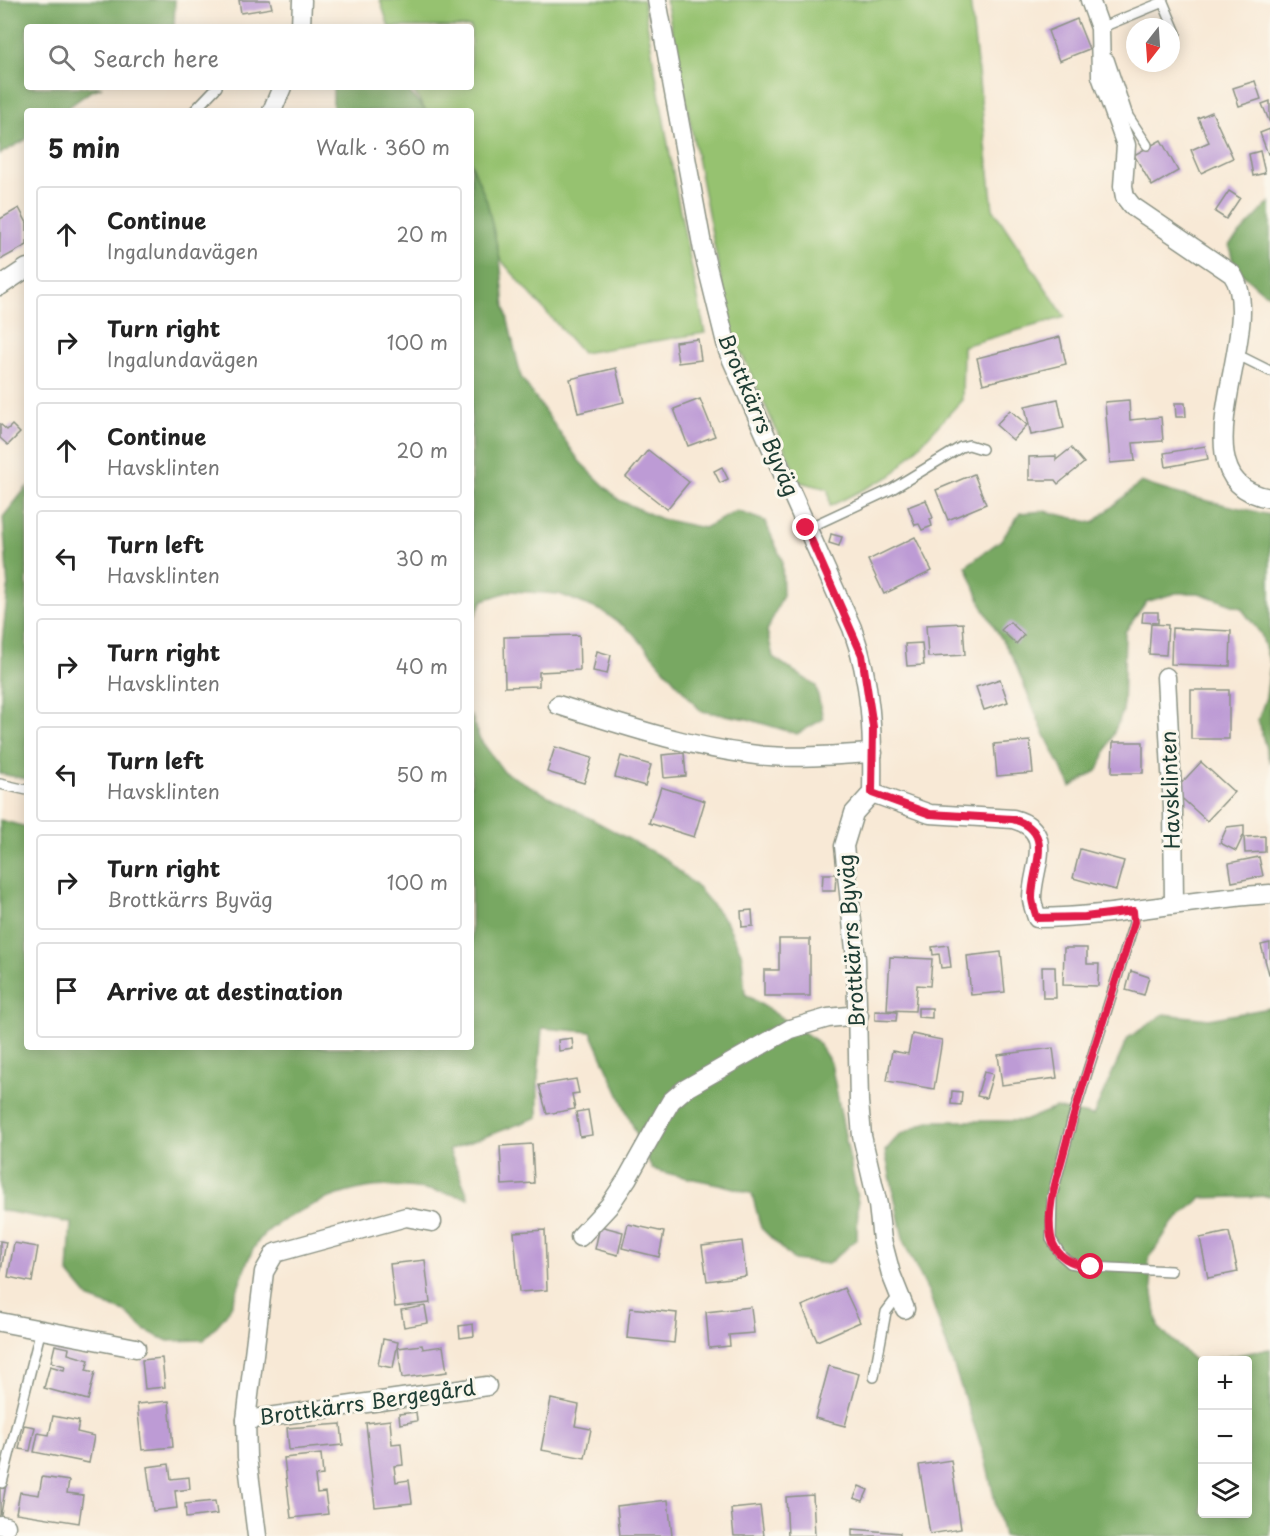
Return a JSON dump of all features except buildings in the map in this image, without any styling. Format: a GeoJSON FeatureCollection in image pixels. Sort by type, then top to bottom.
{"type":"FeatureCollection","features":[{"type":"Feature","properties":{"kind":"street"},"geometry":{"type":"LineString","coordinates":[[301,24],[302,0]]}},
{"type":"Feature","properties":{"kind":"street","name":"Brottkärrs Byväg"},"geometry":{"type":"LineString","coordinates":[[657,0],[697,218],[721,329],[728,351],[862,655],[873,727],[872,793],[854,813],[844,846],[853,916],[859,1014],[862,1136],[878,1205],[882,1240],[902,1302]]}},
{"type":"Feature","properties":{"kind":"street"},"geometry":{"type":"LineString","coordinates":[[1090,0],[1100,28],[1101,76],[1126,145],[1123,186],[1125,197],[1132,206],[1242,283],[1248,295],[1250,312],[1227,458],[1239,486],[1251,493],[1270,498]]}},
{"type":"Feature","properties":{"kind":"street"},"geometry":{"type":"LineString","coordinates":[[273,108],[281,90]]}},
{"type":"Feature","properties":{"kind":"street"},"geometry":{"type":"LineString","coordinates":[[0,286],[24,270]]}},
{"type":"Feature","properties":{"kind":"street","name":"Havsklinten"},"geometry":{"type":"LineString","coordinates":[[1166,677],[1173,808],[1174,903]]}},
{"type":"Feature","properties":{"kind":"street"},"geometry":{"type":"LineString","coordinates":[[558,705],[679,741],[751,755],[786,757],[873,753]]}},
{"type":"Feature","properties":{"kind":"street"},"geometry":{"type":"LineString","coordinates":[[872,793],[930,814],[1012,819],[1024,822],[1038,838],[1039,858],[1032,898],[1037,918],[1085,917],[1174,903],[1270,894]]}},
{"type":"Feature","properties":{"kind":"street"},"geometry":{"type":"LineString","coordinates":[[580,1237],[609,1206],[668,1107],[685,1089],[790,1029],[828,1018],[859,1014]]}},
{"type":"Feature","properties":{"kind":"street","name":"Brottkärrs Bergegård"},"geometry":{"type":"LineString","coordinates":[[257,1536],[247,1456],[246,1420],[264,1272],[275,1253],[406,1217],[432,1222]]}},
{"type":"Feature","properties":{"kind":"street"},"geometry":{"type":"LineString","coordinates":[[0,1322],[135,1348]]}},
{"type":"Feature","properties":{"kind":"street","name":"Brottkärrs Bergegård"},"geometry":{"type":"LineString","coordinates":[[246,1420],[487,1386]]}},
{"type":"Feature","properties":{"kind":"lane"},"geometry":{"type":"LineString","coordinates":[[1100,28],[1163,2],[1170,18]]}},
{"type":"Feature","properties":{"kind":"lane"},"geometry":{"type":"LineString","coordinates":[[1101,55],[1109,59],[1128,116],[1147,145]]}},
{"type":"Feature","properties":{"kind":"lane"},"geometry":{"type":"LineString","coordinates":[[197,108],[214,90]]}},
{"type":"Feature","properties":{"kind":"lane"},"geometry":{"type":"LineString","coordinates":[[1244,358],[1270,371]]}},
{"type":"Feature","properties":{"kind":"lane"},"geometry":{"type":"LineString","coordinates":[[806,528],[892,489],[961,447],[969,445],[982,448]]}},
{"type":"Feature","properties":{"kind":"lane"},"geometry":{"type":"LineString","coordinates":[[0,784],[24,789]]}},
{"type":"Feature","properties":{"kind":"lane"},"geometry":{"type":"LineString","coordinates":[[1133,911],[1134,922],[1124,958],[1069,1131],[1052,1196],[1051,1239],[1061,1255],[1070,1263],[1091,1267],[1171,1270]]}},
{"type":"Feature","properties":{"kind":"lane"},"geometry":{"type":"LineString","coordinates":[[874,1377],[886,1312],[902,1302]]}},
{"type":"Feature","properties":{"kind":"lane"},"geometry":{"type":"LineString","coordinates":[[2,1483],[41,1329]]}},
{"type":"Feature","properties":{"kind":"green space"},"geometry":{"type":"Polygon","coordinates":[[[0,0],[175,0],[174,24],[24,24],[24,90],[94,90],[67,108],[24,108],[24,141],[0,154],[0,0]]]}},
{"type":"Feature","properties":{"kind":"green space"},"geometry":{"type":"Polygon","coordinates":[[[380,0],[643,0],[677,196],[705,333],[582,353],[500,259],[487,202],[474,170],[474,108],[424,108],[413,90],[474,90],[474,24],[388,24],[380,0]]]}},
{"type":"Feature","properties":{"kind":"green space"},"geometry":{"type":"Polygon","coordinates":[[[666,0],[970,0],[993,209],[1065,317],[963,346],[962,400],[891,476],[830,506],[828,489],[800,482],[731,330],[666,0]]]}},
{"type":"Feature","properties":{"kind":"green space"},"geometry":{"type":"Polygon","coordinates":[[[333,90],[408,90],[423,108],[333,108],[333,90]]]}},
{"type":"Feature","properties":{"kind":"green space"},"geometry":{"type":"Polygon","coordinates":[[[474,170],[487,202],[500,259],[505,307],[521,377],[580,462],[619,500],[661,519],[704,528],[737,511],[765,521],[782,560],[783,595],[767,631],[773,657],[816,686],[823,719],[797,734],[748,719],[701,711],[633,633],[602,611],[559,594],[511,591],[483,600],[474,618],[474,170]]]}},
{"type":"Feature","properties":{"kind":"green space"},"geometry":{"type":"Polygon","coordinates":[[[1270,202],[1270,295],[1263,292],[1234,267],[1229,245],[1270,202]]]}},
{"type":"Feature","properties":{"kind":"green space"},"geometry":{"type":"Polygon","coordinates":[[[1141,482],[1189,497],[1270,515],[1270,663],[1261,634],[1241,608],[1199,593],[1176,593],[1146,602],[1125,632],[1123,711],[1098,770],[1071,787],[1042,729],[1013,658],[983,608],[966,566],[1001,540],[1020,513],[1045,511],[1093,523],[1141,482]]]}},
{"type":"Feature","properties":{"kind":"green space"},"geometry":{"type":"Polygon","coordinates":[[[24,491],[24,778],[0,774],[2,642],[8,589],[3,517],[24,491]]]}},
{"type":"Feature","properties":{"kind":"green space"},"geometry":{"type":"Polygon","coordinates":[[[1270,666],[1270,763],[1258,720],[1266,697],[1270,666]]]}},
{"type":"Feature","properties":{"kind":"green space"},"geometry":{"type":"Polygon","coordinates":[[[474,723],[479,738],[504,772],[664,858],[699,889],[727,923],[742,955],[745,994],[817,1041],[831,1063],[858,1202],[857,1239],[828,1264],[794,1260],[761,1228],[752,1194],[652,1169],[591,1032],[542,1028],[538,1117],[449,1150],[469,1198],[423,1189],[385,1186],[347,1192],[327,1199],[292,1215],[263,1235],[250,1256],[228,1312],[204,1340],[168,1341],[145,1330],[125,1312],[90,1299],[68,1273],[71,1223],[0,1210],[0,820],[24,826],[24,1050],[474,1050],[474,723]]]}},
{"type":"Feature","properties":{"kind":"green space"},"geometry":{"type":"Polygon","coordinates":[[[1270,1008],[1270,1196],[1201,1198],[1171,1225],[1148,1260],[1158,1327],[1198,1362],[1198,1518],[1252,1518],[1252,1356],[1231,1356],[1270,1349],[1270,1536],[1003,1536],[985,1458],[929,1293],[904,1243],[885,1151],[899,1135],[929,1121],[1024,1121],[1055,1108],[1093,1116],[1128,1038],[1164,1014],[1209,1019],[1270,1008]]]}},
{"type":"Feature","properties":{"kind":"route"},"geometry":{"type":"LineString","coordinates":[[806,528],[862,655],[873,727],[872,793],[930,814],[1012,819],[1024,822],[1038,838],[1039,858],[1032,898],[1037,918],[1085,917],[1133,911],[1134,922],[1124,958],[1072,1120],[1052,1196],[1051,1239],[1061,1255],[1070,1263],[1091,1267]]}}]}
